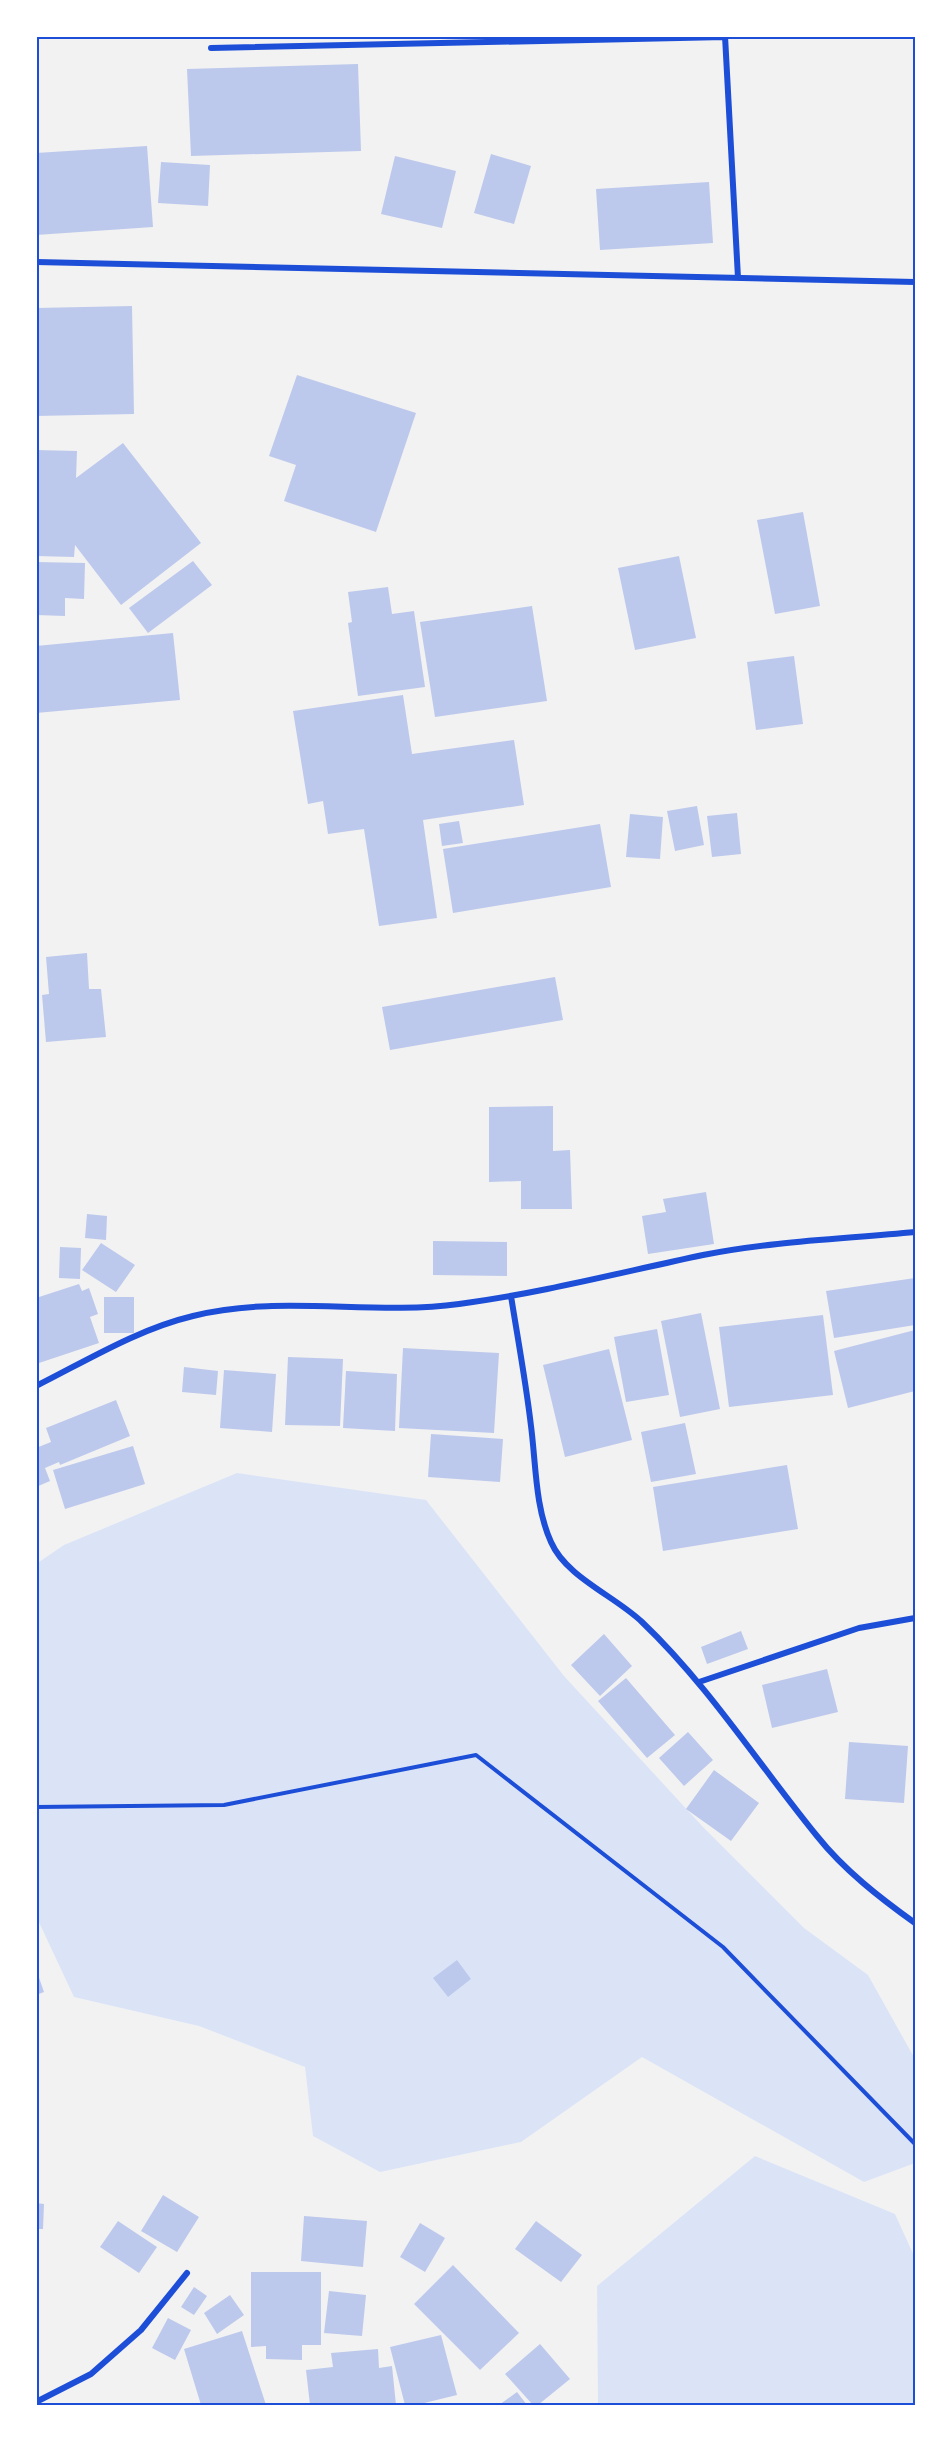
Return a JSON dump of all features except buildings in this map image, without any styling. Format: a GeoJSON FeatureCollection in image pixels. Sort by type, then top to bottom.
{"type":"FeatureCollection","features":[{"type":"Feature","properties":{"kind":"street"},"geometry":{"type":"LineString","coordinates":[[211,48],[725,37],[738,278]]}},
{"type":"Feature","properties":{"kind":"street"},"geometry":{"type":"LineString","coordinates":[[36,262],[915,282]]}},
{"type":"Feature","properties":{"kind":"street"},"geometry":{"type":"LineString","coordinates":[[36,1386],[128,1340],[194,1315],[264,1307],[427,1307],[511,1296],[748,1247],[915,1232]]}},
{"type":"Feature","properties":{"kind":"street"},"geometry":{"type":"LineString","coordinates":[[511,1296],[541,1510],[552,1545],[563,1561],[580,1576],[615,1598],[642,1621],[699,1682],[818,1838],[880,1898],[915,1923]]}},
{"type":"Feature","properties":{"kind":"street"},"geometry":{"type":"LineString","coordinates":[[699,1682],[859,1628],[915,1618]]}},
{"type":"Feature","properties":{"kind":"street"},"geometry":{"type":"LineString","coordinates":[[36,2402],[91,2374],[141,2330],[187,2273]]}},
{"type":"Feature","properties":{"kind":"path"},"geometry":{"type":"LineString","coordinates":[[36,1807],[224,1805],[476,1755],[723,1947],[915,2144]]}},
{"type":"Feature","properties":{"kind":"shaded area"},"geometry":{"type":"Polygon","coordinates":[[[237,1473],[426,1500],[564,1676],[703,1827],[804,1928],[868,1975],[915,2059],[915,2163],[864,2182],[642,2057],[521,2142],[380,2172],[313,2136],[305,2067],[199,2026],[74,1997],[36,1916],[36,1564],[64,1545],[237,1473]]]}},
{"type":"Feature","properties":{"kind":"shaded area"},"geometry":{"type":"Polygon","coordinates":[[[755,2156],[895,2214],[915,2258],[915,2405],[598,2405],[597,2286],[755,2156]]]}}]}
